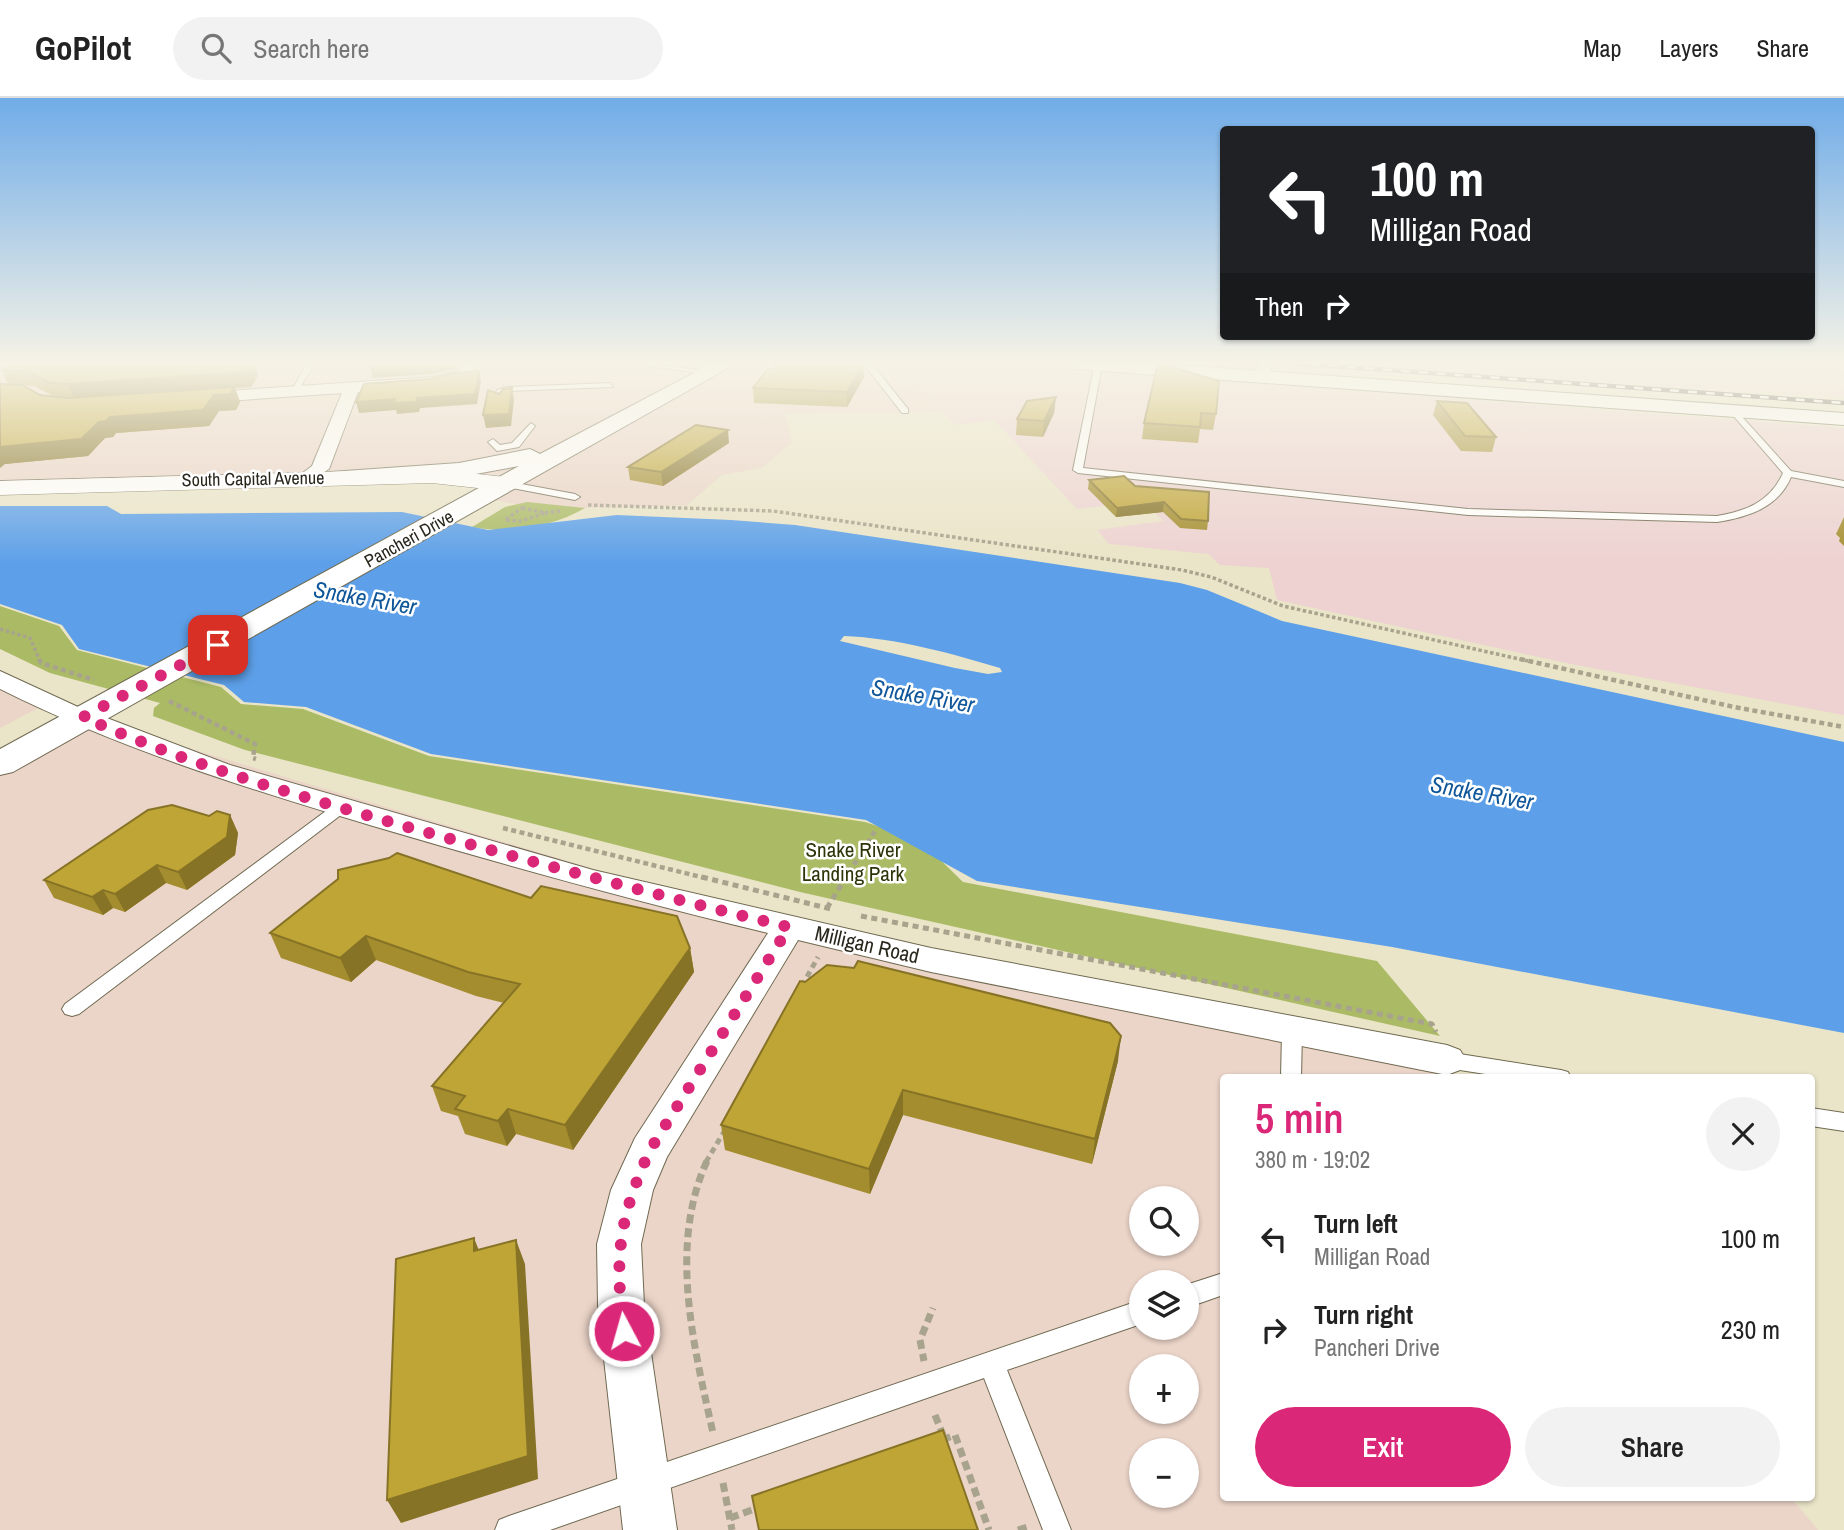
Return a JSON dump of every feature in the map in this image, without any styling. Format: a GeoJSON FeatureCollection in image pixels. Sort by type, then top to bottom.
{"type":"FeatureCollection","features":[{"type":"Feature","properties":{"kind":"main road","name":"Pancheri Drive"},"geometry":{"type":"LineString","coordinates":[[0,764],[76,715],[158,693],[455,513],[603,430]]}},
{"type":"Feature","properties":{"kind":"main road"},"geometry":{"type":"LineString","coordinates":[[338,477],[484,467],[589,438]]}},
{"type":"Feature","properties":{"kind":"street"},"geometry":{"type":"LineString","coordinates":[[304,478],[320,469],[335,430]]}},
{"type":"Feature","properties":{"kind":"street","name":"South Capital Avenue"},"geometry":{"type":"LineString","coordinates":[[0,488],[439,476],[505,484]]}},
{"type":"Feature","properties":{"kind":"street","name":"Milligan Road"},"geometry":{"type":"LineString","coordinates":[[0,679],[76,715],[220,771],[589,879],[806,926],[931,960],[1447,1060]]}},
{"type":"Feature","properties":{"kind":"street"},"geometry":{"type":"LineString","coordinates":[[650,1530],[621,1305],[619,1244],[632,1190],[650,1150],[806,926]]}},
{"type":"Feature","properties":{"kind":"lane"},"geometry":{"type":"LineString","coordinates":[[493,442],[497,448],[515,446],[523,441],[529,430]]}},
{"type":"Feature","properties":{"kind":"lane"},"geometry":{"type":"LineString","coordinates":[[1086,430],[1078,470],[1468,512],[1717,519],[1736,517],[1766,505],[1782,492],[1788,473]]}},
{"type":"Feature","properties":{"kind":"lane"},"geometry":{"type":"LineString","coordinates":[[1750,430],[1788,473],[1844,484]]}},
{"type":"Feature","properties":{"kind":"lane"},"geometry":{"type":"LineString","coordinates":[[505,484],[576,501]]}},
{"type":"Feature","properties":{"kind":"lane"},"geometry":{"type":"LineString","coordinates":[[72,1009],[341,808]]}},
{"type":"Feature","properties":{"kind":"lane"},"geometry":{"type":"LineString","coordinates":[[1291,1074],[1292,1031]]}},
{"type":"Feature","properties":{"kind":"lane","name":"Milligan Road"},"geometry":{"type":"LineString","coordinates":[[1447,1060],[1536,1074]]}},
{"type":"Feature","properties":{"kind":"lane"},"geometry":{"type":"LineString","coordinates":[[1815,1118],[1844,1122]]}},
{"type":"Feature","properties":{"kind":"lane"},"geometry":{"type":"LineString","coordinates":[[1199,1292],[1220,1285]]}},
{"type":"Feature","properties":{"kind":"lane"},"geometry":{"type":"LineString","coordinates":[[509,1530],[644,1486],[1129,1316]]}},
{"type":"Feature","properties":{"kind":"lane"},"geometry":{"type":"LineString","coordinates":[[992,1365],[1057,1530]]}},
{"type":"Feature","properties":{"kind":"path"},"geometry":{"type":"LineString","coordinates":[[576,501],[773,511],[1182,570],[1211,577],[1283,606],[1734,707],[1844,727]]}},
{"type":"Feature","properties":{"kind":"path"},"geometry":{"type":"LineString","coordinates":[[545,513],[522,508],[505,520],[521,521],[569,509]]}},
{"type":"Feature","properties":{"kind":"path"},"geometry":{"type":"LineString","coordinates":[[0,629],[30,638],[41,663],[58,671],[94,680]]}},
{"type":"Feature","properties":{"kind":"path"},"geometry":{"type":"LineString","coordinates":[[158,693],[256,744],[253,758],[266,761]]}},
{"type":"Feature","properties":{"kind":"path"},"geometry":{"type":"LineString","coordinates":[[500,827],[806,926],[797,995]]}},
{"type":"Feature","properties":{"kind":"path"},"geometry":{"type":"LineString","coordinates":[[827,908],[874,831]]}},
{"type":"Feature","properties":{"kind":"path"},"geometry":{"type":"LineString","coordinates":[[846,913],[1432,1024],[1447,1060]]}},
{"type":"Feature","properties":{"kind":"path"},"geometry":{"type":"LineString","coordinates":[[713,1434],[686,1294],[689,1225],[703,1170],[732,1117]]}},
{"type":"Feature","properties":{"kind":"path"},"geometry":{"type":"LineString","coordinates":[[925,1366],[921,1337],[933,1308]]}},
{"type":"Feature","properties":{"kind":"path"},"geometry":{"type":"LineString","coordinates":[[935,1415],[944,1439]]}},
{"type":"Feature","properties":{"kind":"path"},"geometry":{"type":"LineString","coordinates":[[932,1444],[956,1435],[989,1530]]}},
{"type":"Feature","properties":{"kind":"path"},"geometry":{"type":"LineString","coordinates":[[723,1489],[732,1530]]}},
{"type":"Feature","properties":{"kind":"path"},"geometry":{"type":"LineString","coordinates":[[730,1518],[768,1504]]}},
{"type":"Feature","properties":{"kind":"shaded area"},"geometry":{"type":"Polygon","coordinates":[[[0,430],[789,430],[792,443],[761,468],[722,475],[687,505],[585,508],[514,504],[482,497],[504,485],[472,479],[0,488],[0,430]]]}},
{"type":"Feature","properties":{"kind":"shaded area"},"geometry":{"type":"Polygon","coordinates":[[[1003,430],[1844,430],[1844,715],[1571,664],[1277,600],[1269,568],[1220,565],[1208,554],[1109,544],[1097,530],[1163,521],[1143,501],[1077,509],[1003,430]]]}},
{"type":"Feature","properties":{"kind":"shaded area"},"geometry":{"type":"Polygon","coordinates":[[[0,679],[49,702],[0,728],[0,679]]]}},
{"type":"Feature","properties":{"kind":"shaded area"},"geometry":{"type":"Polygon","coordinates":[[[84,717],[789,927],[1413,1045],[1438,1074],[1220,1074],[1220,1501],[1794,1501],[1818,1530],[0,1530],[0,773],[84,717]]]}},
{"type":"Feature","properties":{"kind":"green space"},"geometry":{"type":"Polygon","coordinates":[[[527,502],[585,508],[559,520],[530,527],[500,530],[472,527],[505,507],[527,502]]]}},
{"type":"Feature","properties":{"kind":"green space","name":"Snake River Landing Park"},"geometry":{"type":"Polygon","coordinates":[[[0,606],[59,626],[77,650],[221,687],[241,704],[303,709],[429,756],[865,822],[919,839],[963,882],[1377,961],[1440,1036],[800,892],[245,750],[153,716],[154,708],[160,703],[50,673],[0,649],[0,606]]]}},
{"type":"Feature","properties":{"kind":"water","name":"Snake River"},"geometry":{"type":"Polygon","coordinates":[[[0,506],[107,506],[121,514],[402,512],[488,530],[617,515],[731,520],[795,525],[1180,583],[1207,590],[1282,621],[1844,742],[1844,1033],[1392,947],[977,881],[866,820],[431,754],[306,707],[244,702],[224,685],[79,649],[62,625],[0,604],[0,506]],[[844,636],[840,641],[955,668],[988,674],[1002,672],[1000,668],[942,652],[864,637],[844,636]]]}},
{"type":"Feature","properties":{"kind":"building"},"geometry":{"type":"Polygon","coordinates":[[[0,430],[91,430],[81,439],[0,447],[0,430]]]}},
{"type":"Feature","properties":{"kind":"building"},"geometry":{"type":"Polygon","coordinates":[[[688,430],[728,430],[661,472],[628,467],[688,430]]]}},
{"type":"Feature","properties":{"kind":"building"},"geometry":{"type":"Polygon","coordinates":[[[1460,430],[1490,430],[1496,437],[1465,436],[1460,430]]]}},
{"type":"Feature","properties":{"kind":"building"},"geometry":{"type":"Polygon","coordinates":[[[1124,476],[1135,486],[1209,492],[1208,521],[1181,519],[1164,502],[1117,508],[1089,480],[1124,476]]]}},
{"type":"Feature","properties":{"kind":"building"},"geometry":{"type":"Polygon","coordinates":[[[172,805],[209,816],[217,811],[230,815],[227,837],[178,872],[157,865],[115,894],[103,890],[92,897],[44,880],[148,810],[172,805]]]}},
{"type":"Feature","properties":{"kind":"building"},"geometry":{"type":"Polygon","coordinates":[[[397,853],[531,898],[541,886],[677,916],[690,948],[565,1125],[508,1109],[498,1121],[455,1109],[465,1096],[432,1086],[520,984],[468,972],[366,936],[340,958],[270,933],[338,879],[338,870],[389,858],[397,853]]]}},
{"type":"Feature","properties":{"kind":"building"},"geometry":{"type":"Polygon","coordinates":[[[858,961],[1110,1023],[1121,1036],[1095,1139],[903,1090],[869,1169],[721,1125],[800,981],[805,982],[827,965],[854,968],[858,961]]]}},
{"type":"Feature","properties":{"kind":"building"},"geometry":{"type":"Polygon","coordinates":[[[474,1238],[474,1251],[516,1240],[528,1456],[387,1500],[396,1259],[474,1238]]]}},
{"type":"Feature","properties":{"kind":"building"},"geometry":{"type":"Polygon","coordinates":[[[943,1430],[978,1530],[759,1530],[752,1496],[943,1430]]]}},
{"type":"Feature","properties":{"kind":"route"},"geometry":{"type":"LineString","coordinates":[[218,645],[83,717],[220,771],[337,807],[589,879],[789,927],[650,1150],[632,1190],[619,1244],[624,1331]]}}]}
